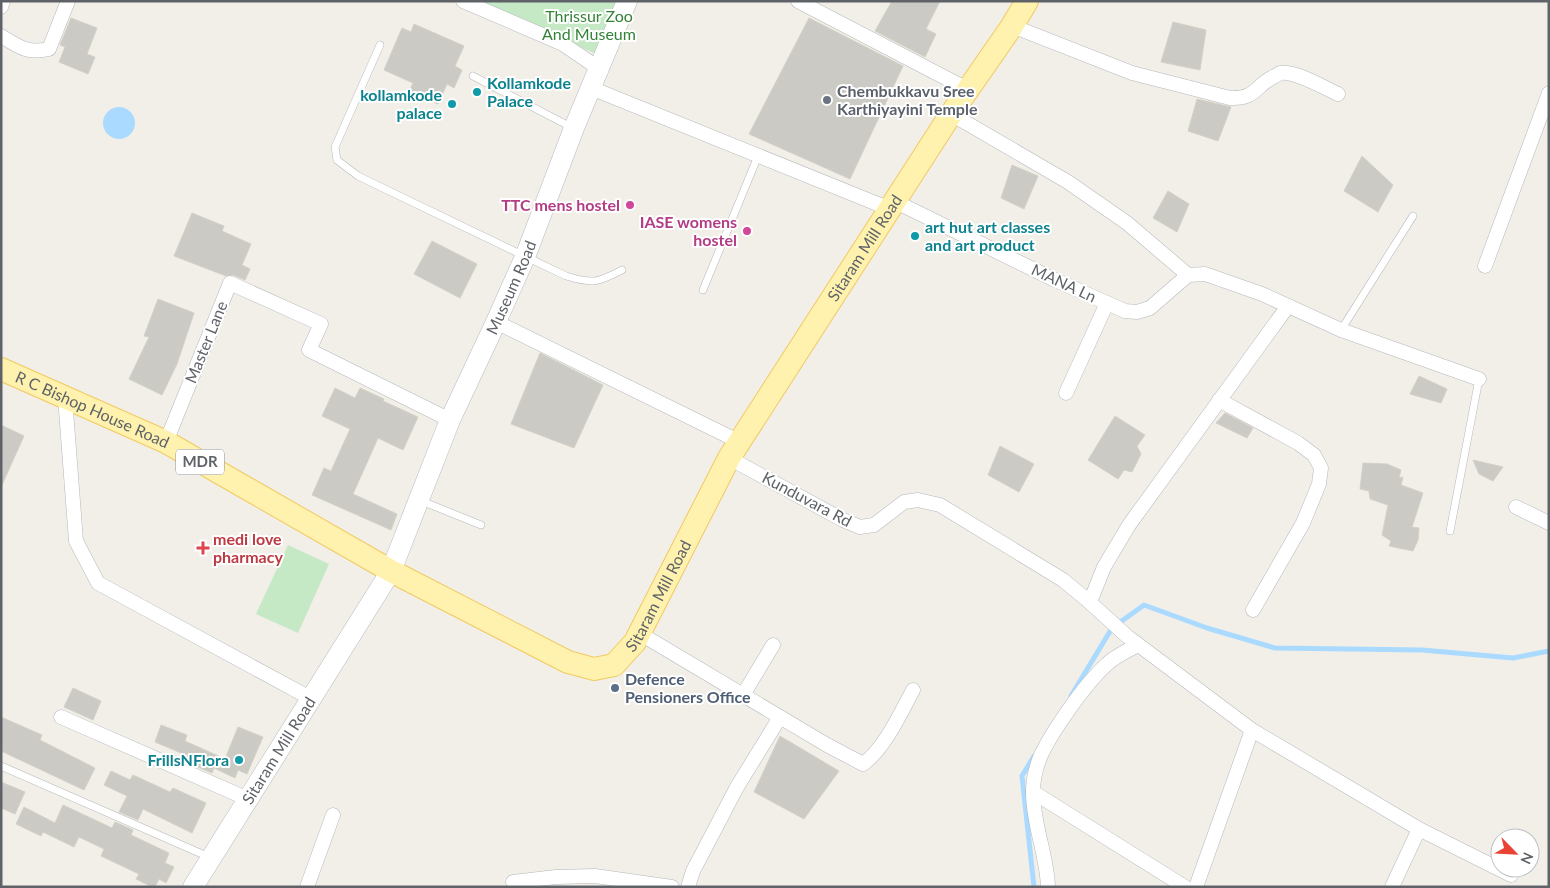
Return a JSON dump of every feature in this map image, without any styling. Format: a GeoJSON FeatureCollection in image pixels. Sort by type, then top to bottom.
{"type":"FeatureCollection","features":[{"type":"Feature","properties":{"kind":"main road","name":"Museum Road"},"geometry":{"type":"LineString","coordinates":[[391,571],[450,420],[525,256],[598,68],[627,1]]}},
{"type":"Feature","properties":{"kind":"main road","name":"Sitaram Mill Road"},"geometry":{"type":"LineString","coordinates":[[193,887],[391,571],[568,662],[594,669],[614,665],[635,642],[735,450],[967,89],[1012,26],[1026,1]]}},
{"type":"Feature","properties":{"kind":"main road","name":"R C Bishop House Road"},"geometry":{"type":"LineString","coordinates":[[1,369],[166,442],[391,571]]}},
{"type":"Feature","properties":{"kind":"street"},"geometry":{"type":"LineString","coordinates":[[1,7],[3,1]]}},
{"type":"Feature","properties":{"kind":"street"},"geometry":{"type":"LineString","coordinates":[[1,36],[24,49],[38,52],[49,50],[68,1]]}},
{"type":"Feature","properties":{"kind":"street"},"geometry":{"type":"LineString","coordinates":[[463,1],[562,44],[598,68]]}},
{"type":"Feature","properties":{"kind":"street"},"geometry":{"type":"LineString","coordinates":[[798,1],[967,89]]}},
{"type":"Feature","properties":{"kind":"street"},"geometry":{"type":"LineString","coordinates":[[1012,26],[1132,72],[1230,98],[1242,98],[1252,95],[1264,81],[1280,73],[1295,74],[1338,94]]}},
{"type":"Feature","properties":{"kind":"street","name":"MANA Ln"},"geometry":{"type":"LineString","coordinates":[[591,88],[758,156],[892,205],[1125,311],[1137,312],[1150,308],[1188,275]]}},
{"type":"Feature","properties":{"kind":"street"},"geometry":{"type":"LineString","coordinates":[[1485,266],[1549,93]]}},
{"type":"Feature","properties":{"kind":"street"},"geometry":{"type":"LineString","coordinates":[[951,114],[1068,182],[1127,223],[1188,275],[1205,274],[1232,283],[1341,330],[1479,379]]}},
{"type":"Feature","properties":{"kind":"street","name":"Master Lane"},"geometry":{"type":"LineString","coordinates":[[166,442],[230,283],[320,324],[309,350],[450,420]]}},
{"type":"Feature","properties":{"kind":"street"},"geometry":{"type":"LineString","coordinates":[[1066,393],[1107,303]]}},
{"type":"Feature","properties":{"kind":"street"},"geometry":{"type":"LineString","coordinates":[[1288,306],[1129,525],[1104,566],[1090,602],[1133,641],[1252,730],[1419,829],[1490,864]]}},
{"type":"Feature","properties":{"kind":"street","name":"Kunduvara Rd"},"geometry":{"type":"LineString","coordinates":[[496,322],[735,450],[843,520],[860,527],[874,525],[904,502],[918,500],[940,505],[1063,580],[1090,602]]}},
{"type":"Feature","properties":{"kind":"street"},"geometry":{"type":"LineString","coordinates":[[65,397],[76,541],[98,583],[310,698]]}},
{"type":"Feature","properties":{"kind":"street"},"geometry":{"type":"LineString","coordinates":[[1220,400],[1298,443],[1314,455],[1321,468],[1320,484],[1303,523],[1253,610]]}},
{"type":"Feature","properties":{"kind":"street"},"geometry":{"type":"LineString","coordinates":[[1516,507],[1549,523]]}},
{"type":"Feature","properties":{"kind":"street"},"geometry":{"type":"LineString","coordinates":[[639,633],[863,764],[875,752],[896,722],[913,690]]}},
{"type":"Feature","properties":{"kind":"street"},"geometry":{"type":"LineString","coordinates":[[1048,887],[1048,872],[1035,819],[1033,792],[1035,772],[1042,755],[1086,688],[1105,665],[1133,641]]}},
{"type":"Feature","properties":{"kind":"street"},"geometry":{"type":"LineString","coordinates":[[743,695],[773,645]]}},
{"type":"Feature","properties":{"kind":"street"},"geometry":{"type":"LineString","coordinates":[[60,717],[248,799]]}},
{"type":"Feature","properties":{"kind":"street"},"geometry":{"type":"LineString","coordinates":[[688,887],[693,871],[737,787],[780,717]]}},
{"type":"Feature","properties":{"kind":"street"},"geometry":{"type":"LineString","coordinates":[[1196,887],[1252,730]]}},
{"type":"Feature","properties":{"kind":"street"},"geometry":{"type":"LineString","coordinates":[[1033,792],[1185,887]]}},
{"type":"Feature","properties":{"kind":"street"},"geometry":{"type":"LineString","coordinates":[[307,887],[332,815]]}},
{"type":"Feature","properties":{"kind":"street"},"geometry":{"type":"LineString","coordinates":[[1392,887],[1419,829]]}},
{"type":"Feature","properties":{"kind":"street"},"geometry":{"type":"LineString","coordinates":[[513,882],[556,877],[595,876],[672,887]]}},
{"type":"Feature","properties":{"kind":"lane"},"geometry":{"type":"LineString","coordinates":[[380,46],[335,147],[337,160],[358,176],[566,276],[584,281],[601,281],[622,270]]}},
{"type":"Feature","properties":{"kind":"lane"},"geometry":{"type":"LineString","coordinates":[[473,76],[574,128]]}},
{"type":"Feature","properties":{"kind":"lane"},"geometry":{"type":"LineString","coordinates":[[703,290],[758,156]]}},
{"type":"Feature","properties":{"kind":"lane"},"geometry":{"type":"LineString","coordinates":[[1341,330],[1413,216]]}},
{"type":"Feature","properties":{"kind":"lane"},"geometry":{"type":"LineString","coordinates":[[1450,532],[1479,379]]}},
{"type":"Feature","properties":{"kind":"lane"},"geometry":{"type":"LineString","coordinates":[[419,500],[482,525]]}},
{"type":"Feature","properties":{"kind":"lane"},"geometry":{"type":"LineString","coordinates":[[1,766],[211,858]]}},
{"type":"Feature","properties":{"kind":"green space","name":"Thrissur Zoo And Museum"},"geometry":{"type":"Polygon","coordinates":[[[475,1],[627,1],[603,57],[475,1]]]}},
{"type":"Feature","properties":{"kind":"green space"},"geometry":{"type":"Polygon","coordinates":[[[288,545],[329,564],[298,633],[256,614],[288,545]]]}},
{"type":"Feature","properties":{"kind":"water"},"geometry":{"type":"Polygon","coordinates":[[[119,107],[125,108],[130,112],[134,117],[134,129],[130,134],[125,138],[119,139],[113,138],[108,134],[104,129],[103,123],[104,117],[108,112],[113,108],[119,107]]]}},
{"type":"Feature","properties":{"kind":"building"},"geometry":{"type":"Polygon","coordinates":[[[892,1],[940,1],[926,29],[936,34],[925,57],[875,31],[892,1]]]}},
{"type":"Feature","properties":{"kind":"building"},"geometry":{"type":"Polygon","coordinates":[[[71,18],[97,28],[87,54],[95,57],[88,74],[59,62],[65,47],[60,45],[71,18]]]}},
{"type":"Feature","properties":{"kind":"building","name":"Chembukkavu Sree Karthiyayini Temple"},"geometry":{"type":"Polygon","coordinates":[[[809,18],[903,66],[850,179],[749,134],[809,18]]]}},
{"type":"Feature","properties":{"kind":"building"},"geometry":{"type":"Polygon","coordinates":[[[1173,22],[1206,30],[1200,70],[1161,62],[1173,22]]]}},
{"type":"Feature","properties":{"kind":"building"},"geometry":{"type":"Polygon","coordinates":[[[414,24],[464,46],[455,66],[462,70],[454,88],[447,84],[438,104],[409,92],[413,83],[384,70],[402,28],[411,32],[414,24]]]}},
{"type":"Feature","properties":{"kind":"building"},"geometry":{"type":"Polygon","coordinates":[[[1197,99],[1231,107],[1218,141],[1188,131],[1197,99]]]}},
{"type":"Feature","properties":{"kind":"building"},"geometry":{"type":"Polygon","coordinates":[[[1362,156],[1393,185],[1378,212],[1344,191],[1362,156]]]}},
{"type":"Feature","properties":{"kind":"building"},"geometry":{"type":"Polygon","coordinates":[[[1012,165],[1038,176],[1024,209],[1001,198],[1012,165]]]}},
{"type":"Feature","properties":{"kind":"building"},"geometry":{"type":"Polygon","coordinates":[[[1168,191],[1189,204],[1177,232],[1153,218],[1168,191]]]}},
{"type":"Feature","properties":{"kind":"building"},"geometry":{"type":"Polygon","coordinates":[[[192,213],[224,226],[222,231],[251,244],[242,265],[250,269],[245,280],[233,275],[226,276],[174,256],[192,213]]]}},
{"type":"Feature","properties":{"kind":"building"},"geometry":{"type":"Polygon","coordinates":[[[432,241],[477,264],[460,298],[414,274],[432,241]]]}},
{"type":"Feature","properties":{"kind":"building"},"geometry":{"type":"Polygon","coordinates":[[[158,299],[194,313],[177,364],[162,395],[129,379],[149,337],[144,336],[158,299]]]}},
{"type":"Feature","properties":{"kind":"building"},"geometry":{"type":"Polygon","coordinates":[[[540,353],[603,385],[574,448],[511,424],[540,353]]]}},
{"type":"Feature","properties":{"kind":"building"},"geometry":{"type":"Polygon","coordinates":[[[1419,376],[1447,389],[1441,403],[1410,394],[1419,376]]]}},
{"type":"Feature","properties":{"kind":"building"},"geometry":{"type":"Polygon","coordinates":[[[335,388],[355,398],[360,388],[418,417],[403,450],[378,438],[353,494],[397,514],[391,530],[312,495],[324,468],[331,471],[350,429],[322,416],[335,388]]]}},
{"type":"Feature","properties":{"kind":"building"},"geometry":{"type":"Polygon","coordinates":[[[1225,413],[1253,428],[1247,438],[1216,423],[1225,413]]]}},
{"type":"Feature","properties":{"kind":"building"},"geometry":{"type":"Polygon","coordinates":[[[1115,416],[1145,435],[1137,446],[1141,454],[1132,472],[1124,470],[1118,479],[1088,460],[1115,416]]]}},
{"type":"Feature","properties":{"kind":"building"},"geometry":{"type":"Polygon","coordinates":[[[1,425],[24,436],[1,487],[1,425]]]}},
{"type":"Feature","properties":{"kind":"building"},"geometry":{"type":"Polygon","coordinates":[[[1000,446],[1034,464],[1019,492],[988,475],[1000,446]]]}},
{"type":"Feature","properties":{"kind":"building"},"geometry":{"type":"Polygon","coordinates":[[[1473,460],[1503,467],[1493,481],[1479,474],[1473,460]]]}},
{"type":"Feature","properties":{"kind":"building"},"geometry":{"type":"Polygon","coordinates":[[[1363,463],[1387,464],[1401,470],[1399,478],[1403,477],[1401,485],[1423,493],[1412,527],[1419,528],[1418,540],[1413,551],[1389,546],[1391,541],[1382,535],[1388,505],[1370,499],[1369,491],[1360,489],[1363,463]]]}},
{"type":"Feature","properties":{"kind":"building"},"geometry":{"type":"Polygon","coordinates":[[[73,688],[101,701],[93,720],[64,707],[73,688]]]}},
{"type":"Feature","properties":{"kind":"building"},"geometry":{"type":"Polygon","coordinates":[[[1,717],[42,735],[40,740],[95,768],[84,790],[1,751],[1,717]]]}},
{"type":"Feature","properties":{"kind":"building"},"geometry":{"type":"Polygon","coordinates":[[[161,725],[187,735],[185,741],[225,759],[238,727],[263,737],[247,774],[238,770],[235,778],[214,768],[212,773],[186,762],[188,756],[155,742],[161,725]]]}},
{"type":"Feature","properties":{"kind":"building"},"geometry":{"type":"Polygon","coordinates":[[[780,736],[839,771],[804,819],[754,792],[780,736]]]}},
{"type":"Feature","properties":{"kind":"building"},"geometry":{"type":"Polygon","coordinates":[[[111,771],[130,780],[133,775],[170,792],[173,788],[206,803],[192,833],[143,809],[138,820],[119,812],[127,796],[104,785],[111,771]]]}},
{"type":"Feature","properties":{"kind":"building"},"geometry":{"type":"Polygon","coordinates":[[[1,782],[25,792],[15,814],[1,808],[1,782]]]}},
{"type":"Feature","properties":{"kind":"building"},"geometry":{"type":"Polygon","coordinates":[[[63,805],[112,828],[115,822],[133,830],[131,835],[169,853],[165,863],[174,867],[166,883],[159,879],[155,887],[152,887],[136,879],[139,874],[101,856],[104,849],[79,837],[74,847],[43,832],[41,836],[16,824],[24,807],[55,823],[63,805]]]}},
{"type":"Feature","properties":{"kind":"waterway"},"geometry":{"type":"LineString","coordinates":[[1071,696],[1112,628],[1144,605],[1207,628],[1275,648],[1422,650],[1513,658],[1549,651]]}},
{"type":"Feature","properties":{"kind":"waterway"},"geometry":{"type":"LineString","coordinates":[[1034,756],[1022,776],[1034,887]]}},
{"type":"Feature","properties":{"kind":"place","name":"Kollamkode Palace"},"geometry":{"type":"Point","coordinates":[477,92]}},
{"type":"Feature","properties":{"kind":"place","name":"Chembukkavu Sree Karthiyayini Temple"},"geometry":{"type":"Point","coordinates":[827,100]}},
{"type":"Feature","properties":{"kind":"place","name":"kollamkode palace"},"geometry":{"type":"Point","coordinates":[452,104]}},
{"type":"Feature","properties":{"kind":"place","name":"TTC mens hostel"},"geometry":{"type":"Point","coordinates":[630,205]}},
{"type":"Feature","properties":{"kind":"place","name":"IASE womens hostel"},"geometry":{"type":"Point","coordinates":[747,231]}},
{"type":"Feature","properties":{"kind":"place","name":"art hut art classes and art product"},"geometry":{"type":"Point","coordinates":[915,236]}},
{"type":"Feature","properties":{"kind":"place","name":"medi love pharmacy"},"geometry":{"type":"Point","coordinates":[203,548]}},
{"type":"Feature","properties":{"kind":"place","name":"Defence Pensioners Office"},"geometry":{"type":"Point","coordinates":[615,688]}},
{"type":"Feature","properties":{"kind":"place","name":"FrillsNFlora"},"geometry":{"type":"Point","coordinates":[239,760]}}]}
